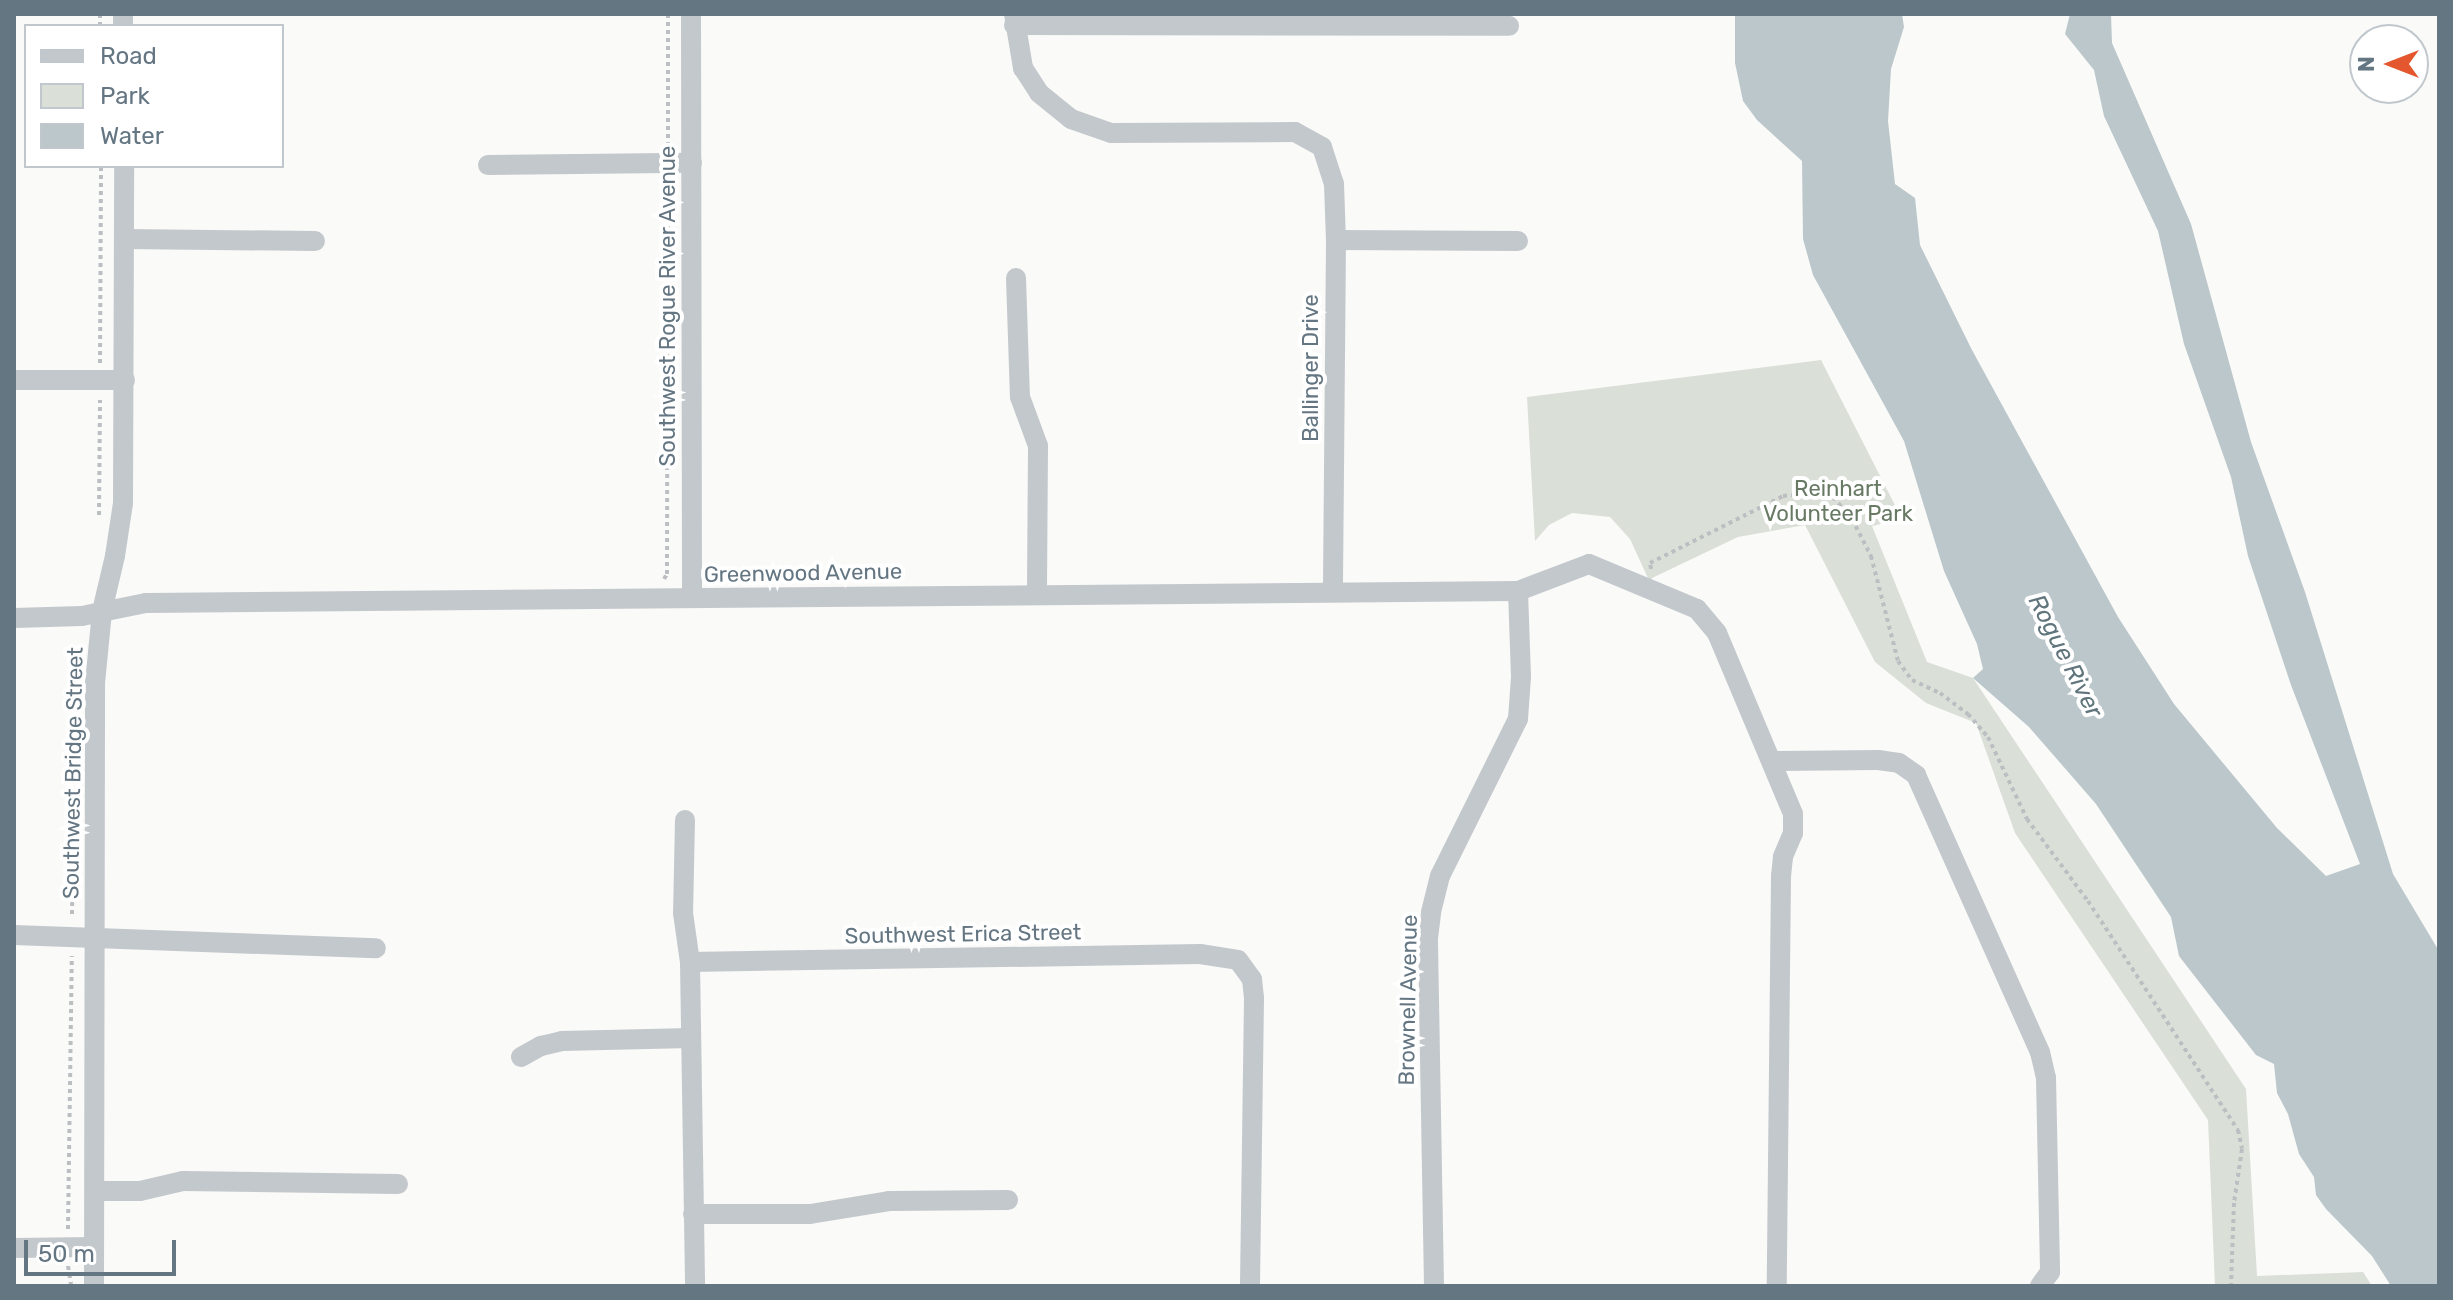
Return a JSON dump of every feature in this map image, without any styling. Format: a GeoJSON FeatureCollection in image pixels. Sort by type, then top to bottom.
{"type":"FeatureCollection","features":[{"type":"Feature","properties":{"kind":"street","name":"Southwest Rogue River Avenue"},"geometry":{"type":"LineString","coordinates":[[691,14],[692,598]]}},
{"type":"Feature","properties":{"kind":"street"},"geometry":{"type":"LineString","coordinates":[[1014,20],[1509,26]]}},
{"type":"Feature","properties":{"kind":"street","name":"Ballinger Drive"},"geometry":{"type":"LineString","coordinates":[[1014,20],[1023,68],[1039,93],[1071,119],[1111,133],[1295,132],[1322,147],[1334,184],[1336,240],[1333,591]]}},
{"type":"Feature","properties":{"kind":"street"},"geometry":{"type":"LineString","coordinates":[[488,165],[692,163]]}},
{"type":"Feature","properties":{"kind":"street","name":"Southwest Bridge Street"},"geometry":{"type":"LineString","coordinates":[[94,1286],[95,683],[102,611],[123,503],[124,168]]}},
{"type":"Feature","properties":{"kind":"street"},"geometry":{"type":"LineString","coordinates":[[124,239],[315,241]]}},
{"type":"Feature","properties":{"kind":"street"},"geometry":{"type":"LineString","coordinates":[[1336,240],[1518,241]]}},
{"type":"Feature","properties":{"kind":"street"},"geometry":{"type":"LineString","coordinates":[[1016,278],[1020,397],[1038,446],[1037,594]]}},
{"type":"Feature","properties":{"kind":"street"},"geometry":{"type":"LineString","coordinates":[[14,380],[125,380]]}},
{"type":"Feature","properties":{"kind":"street","name":"Greenwood Avenue"},"geometry":{"type":"LineString","coordinates":[[14,618],[64,618],[146,603],[1518,591],[1589,564],[1653,589]]}},
{"type":"Feature","properties":{"kind":"street"},"geometry":{"type":"LineString","coordinates":[[1653,589],[1697,609],[1717,633],[1793,814],[1793,833],[1783,857],[1781,876],[1777,1286]]}},
{"type":"Feature","properties":{"kind":"street","name":"Brownell Avenue"},"geometry":{"type":"LineString","coordinates":[[1434,1286],[1428,938],[1431,912],[1440,876],[1518,719],[1521,677],[1518,591]]}},
{"type":"Feature","properties":{"kind":"street"},"geometry":{"type":"LineString","coordinates":[[1773,761],[1878,760],[1899,763],[1916,775],[2040,1052],[2046,1078],[2050,1272],[2040,1286]]}},
{"type":"Feature","properties":{"kind":"street"},"geometry":{"type":"LineString","coordinates":[[685,820],[683,913],[690,962],[695,1286]]}},
{"type":"Feature","properties":{"kind":"street"},"geometry":{"type":"LineString","coordinates":[[14,935],[376,948]]}},
{"type":"Feature","properties":{"kind":"street","name":"Southwest Erica Street"},"geometry":{"type":"LineString","coordinates":[[690,962],[1200,954],[1238,960],[1252,979],[1254,998],[1250,1286]]}},
{"type":"Feature","properties":{"kind":"street"},"geometry":{"type":"LineString","coordinates":[[521,1057],[541,1046],[562,1041],[691,1038]]}},
{"type":"Feature","properties":{"kind":"street"},"geometry":{"type":"LineString","coordinates":[[95,1191],[140,1191],[183,1181],[398,1184]]}},
{"type":"Feature","properties":{"kind":"street"},"geometry":{"type":"LineString","coordinates":[[693,1214],[810,1214],[889,1201],[1008,1200]]}},
{"type":"Feature","properties":{"kind":"street"},"geometry":{"type":"LineString","coordinates":[[14,1248],[94,1247]]}},
{"type":"Feature","properties":{"kind":"path"},"geometry":{"type":"LineString","coordinates":[[661,583],[667,574],[668,14]]}},
{"type":"Feature","properties":{"kind":"path"},"geometry":{"type":"LineString","coordinates":[[99,525],[101,168]]}},
{"type":"Feature","properties":{"kind":"path"},"geometry":{"type":"LineString","coordinates":[[1653,589],[1650,563],[1783,496],[1821,492],[1833,497],[1852,519],[1871,556],[1898,661],[1912,680],[1940,693],[1968,714],[1988,737],[2027,819],[2088,901],[2238,1130],[2242,1149],[2234,1203],[2231,1286]]}},
{"type":"Feature","properties":{"kind":"path"},"geometry":{"type":"LineString","coordinates":[[74,678],[76,650]]}},
{"type":"Feature","properties":{"kind":"path"},"geometry":{"type":"LineString","coordinates":[[72,914],[73,849]]}},
{"type":"Feature","properties":{"kind":"path"},"geometry":{"type":"LineString","coordinates":[[68,1225],[72,956]]}},
{"type":"Feature","properties":{"kind":"path"},"geometry":{"type":"LineString","coordinates":[[68,1268],[71,1286]]}},
{"type":"Feature","properties":{"kind":"green space","name":"Reinhart Volunteer Park"},"geometry":{"type":"Polygon","coordinates":[[[1821,360],[1902,519],[1872,526],[1927,662],[1973,678],[2246,1089],[2257,1276],[2363,1272],[2372,1286],[2215,1286],[2208,1120],[2015,833],[1976,723],[1926,703],[1875,662],[1805,525],[1738,537],[1652,578],[1653,589],[1630,539],[1610,517],[1572,513],[1549,525],[1535,541],[1527,397],[1821,360]]]}},
{"type":"Feature","properties":{"kind":"water","name":"Rogue River"},"geometry":{"type":"Polygon","coordinates":[[[1735,14],[1902,14],[1904,27],[1891,69],[1888,121],[1895,184],[1915,198],[1920,245],[1972,350],[2118,617],[2174,704],[2277,828],[2326,876],[2360,864],[2291,685],[2248,556],[2231,477],[2184,344],[2158,231],[2104,116],[2094,70],[2065,34],[2070,14],[2111,14],[2112,43],[2191,224],[2251,442],[2305,592],[2393,874],[2439,951],[2439,1286],[2391,1286],[2372,1256],[2326,1209],[2316,1195],[2314,1177],[2299,1154],[2288,1114],[2277,1093],[2274,1064],[2256,1055],[2179,956],[2171,917],[2096,804],[2029,727],[1973,678],[1983,669],[1977,644],[1944,571],[1904,441],[1813,275],[1803,239],[1802,161],[1757,120],[1743,101],[1735,63],[1735,14]]]}}]}
